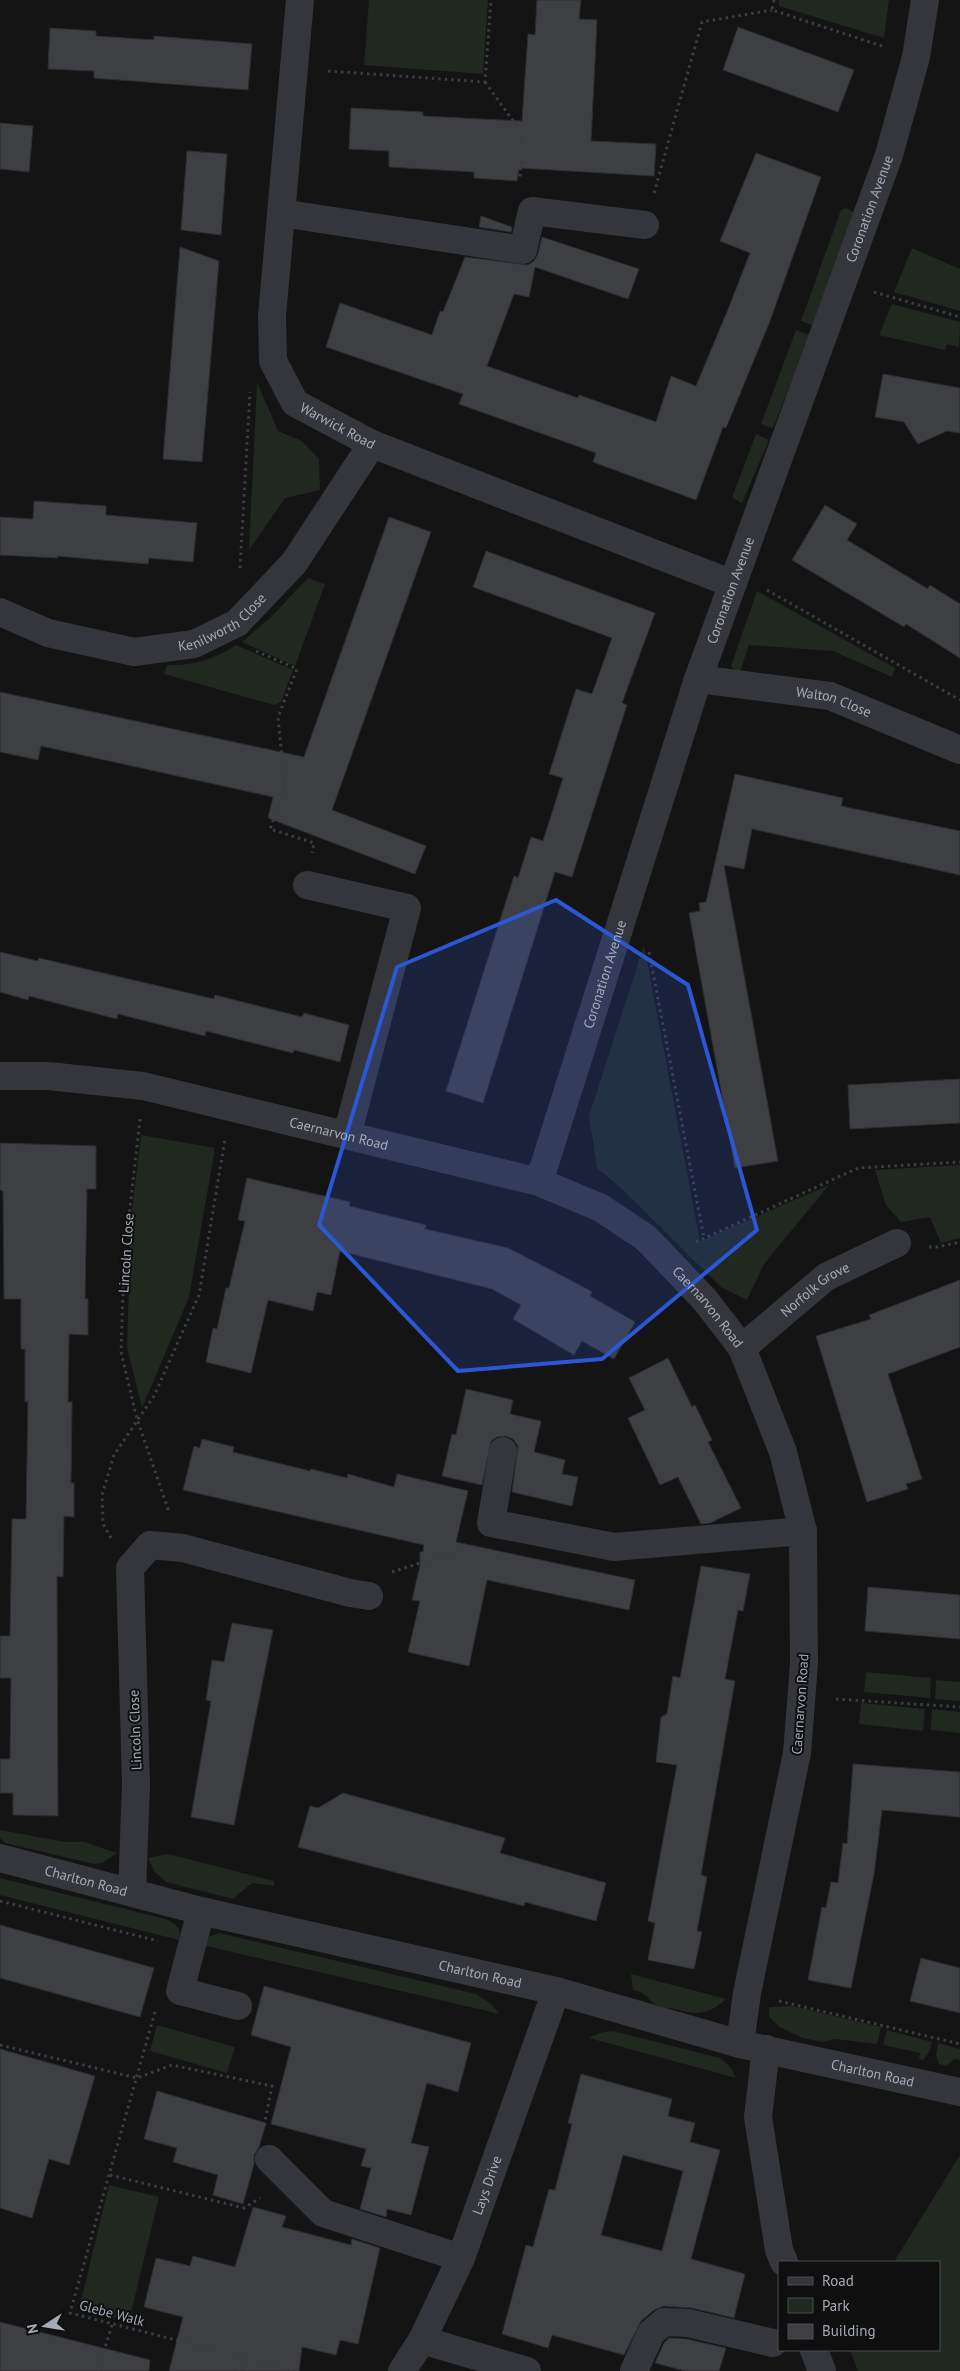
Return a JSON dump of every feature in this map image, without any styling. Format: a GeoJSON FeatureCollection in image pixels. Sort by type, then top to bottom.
{"type":"FeatureCollection","features":[{"type":"Feature","properties":{"kind":"street","name":"Warwick Road"},"geometry":{"type":"LineString","coordinates":[[300,0],[272,316],[273,361],[295,403],[372,444],[735,579]]}},
{"type":"Feature","properties":{"kind":"street","name":"Coronation Avenue"},"geometry":{"type":"LineString","coordinates":[[539,1182],[698,679],[889,155],[916,57],[925,0]]}},
{"type":"Feature","properties":{"kind":"street"},"geometry":{"type":"LineString","coordinates":[[281,214],[523,250],[532,210],[645,225]]}},
{"type":"Feature","properties":{"kind":"street","name":"Kenilworth Close"},"geometry":{"type":"LineString","coordinates":[[0,612],[48,633],[134,652],[194,644],[227,628],[294,563],[372,444]]}},
{"type":"Feature","properties":{"kind":"street","name":"Walton Close"},"geometry":{"type":"LineString","coordinates":[[698,679],[830,696],[960,750]]}},
{"type":"Feature","properties":{"kind":"street"},"geometry":{"type":"LineString","coordinates":[[307,885],[407,908],[347,1135]]}},
{"type":"Feature","properties":{"kind":"street","name":"Caernarvon Road"},"geometry":{"type":"LineString","coordinates":[[0,1076],[48,1076],[143,1086],[539,1182],[601,1208],[646,1238],[706,1300],[742,1348],[783,1452],[803,1531],[804,1664],[797,1752],[747,1993],[758,2117],[779,2250],[784,2261]]}},
{"type":"Feature","properties":{"kind":"street","name":"Norfolk Grove"},"geometry":{"type":"LineString","coordinates":[[742,1348],[826,1277],[897,1243]]}},
{"type":"Feature","properties":{"kind":"street"},"geometry":{"type":"LineString","coordinates":[[503,1450],[491,1523],[614,1547],[803,1531]]}},
{"type":"Feature","properties":{"kind":"street"},"geometry":{"type":"LineString","coordinates":[[130,1568],[150,1545],[182,1548],[359,1594]]}},
{"type":"Feature","properties":{"kind":"street","name":"Lincoln Close"},"geometry":{"type":"LineString","coordinates":[[130,1568],[136,1784],[132,1892]]}},
{"type":"Feature","properties":{"kind":"street","name":"Charlton Road"},"geometry":{"type":"LineString","coordinates":[[0,1858],[201,1911],[556,1991],[753,2047],[960,2092]]}},
{"type":"Feature","properties":{"kind":"street"},"geometry":{"type":"LineString","coordinates":[[201,1911],[180,1991],[238,2006]]}},
{"type":"Feature","properties":{"kind":"street","name":"Lays Drive"},"geometry":{"type":"LineString","coordinates":[[402,2371],[422,2340],[461,2258],[556,1991]]}},
{"type":"Feature","properties":{"kind":"street"},"geometry":{"type":"LineString","coordinates":[[270,2159],[323,2213],[461,2258]]}},
{"type":"Feature","properties":{"kind":"street"},"geometry":{"type":"LineString","coordinates":[[634,2371],[651,2333],[664,2322],[688,2322],[773,2344]]}},
{"type":"Feature","properties":{"kind":"street"},"geometry":{"type":"LineString","coordinates":[[422,2340],[527,2371]]}},
{"type":"Feature","properties":{"kind":"street"},"geometry":{"type":"LineString","coordinates":[[814,2351],[822,2371]]}},
{"type":"Feature","properties":{"kind":"path"},"geometry":{"type":"LineString","coordinates":[[491,0],[485,82],[522,133],[520,181]]}},
{"type":"Feature","properties":{"kind":"path"},"geometry":{"type":"LineString","coordinates":[[772,10],[774,0]]}},
{"type":"Feature","properties":{"kind":"path"},"geometry":{"type":"LineString","coordinates":[[645,225],[702,22],[772,10],[916,57]]}},
{"type":"Feature","properties":{"kind":"path"},"geometry":{"type":"LineString","coordinates":[[294,69],[485,82]]}},
{"type":"Feature","properties":{"kind":"path"},"geometry":{"type":"LineString","coordinates":[[841,283],[960,317]]}},
{"type":"Feature","properties":{"kind":"path"},"geometry":{"type":"LineString","coordinates":[[250,388],[227,628],[297,669],[278,717],[285,788],[270,829],[314,843],[307,885]]}},
{"type":"Feature","properties":{"kind":"path"},"geometry":{"type":"LineString","coordinates":[[735,579],[960,700]]}},
{"type":"Feature","properties":{"kind":"path"},"geometry":{"type":"LineString","coordinates":[[648,947],[704,1238]]}},
{"type":"Feature","properties":{"kind":"path","name":"Lincoln Close"},"geometry":{"type":"LineString","coordinates":[[143,1086],[124,1261],[121,1352],[137,1419],[182,1548]]}},
{"type":"Feature","properties":{"kind":"path"},"geometry":{"type":"LineString","coordinates":[[130,1568],[103,1524],[102,1495],[114,1456],[154,1396],[199,1295],[230,1107]]}},
{"type":"Feature","properties":{"kind":"path"},"geometry":{"type":"LineString","coordinates":[[664,1257],[858,1168],[960,1162]]}},
{"type":"Feature","properties":{"kind":"path"},"geometry":{"type":"LineString","coordinates":[[359,1594],[400,1568],[457,1551],[491,1523]]}},
{"type":"Feature","properties":{"kind":"path"},"geometry":{"type":"LineString","coordinates":[[802,1696],[960,1707]]}},
{"type":"Feature","properties":{"kind":"path"},"geometry":{"type":"LineString","coordinates":[[0,1901],[190,1948]]}},
{"type":"Feature","properties":{"kind":"path"},"geometry":{"type":"LineString","coordinates":[[747,1993],[960,2044]]}},
{"type":"Feature","properties":{"kind":"path"},"geometry":{"type":"LineString","coordinates":[[0,2045],[137,2078],[172,2065],[272,2086],[264,2123],[270,2159]]}},
{"type":"Feature","properties":{"kind":"path","name":"Glebe Walk"},"geometry":{"type":"LineString","coordinates":[[137,2078],[70,2313],[298,2371]]}},
{"type":"Feature","properties":{"kind":"path"},"geometry":{"type":"LineString","coordinates":[[110,2175],[244,2208],[290,2180]]}},
{"type":"Feature","properties":{"kind":"path"},"geometry":{"type":"LineString","coordinates":[[98,2371],[112,2325]]}},
{"type":"Feature","properties":{"kind":"path"},"geometry":{"type":"LineString","coordinates":[[240,2371],[244,2358]]}},
{"type":"Feature","properties":{"kind":"highlighted area"},"geometry":{"type":"Polygon","coordinates":[[[556,900],[688,985],[757,1230],[602,1359],[458,1371],[319,1225],[397,967],[556,900]]]}},
{"type":"Feature","properties":{"kind":"green space"},"geometry":{"type":"Polygon","coordinates":[[[369,0],[488,0],[483,74],[364,65],[369,0]]]}},
{"type":"Feature","properties":{"kind":"green space"},"geometry":{"type":"Polygon","coordinates":[[[779,0],[889,0],[884,38],[779,6],[779,0]]]}},
{"type":"Feature","properties":{"kind":"green space"},"geometry":{"type":"Polygon","coordinates":[[[846,208],[855,213],[812,325],[801,321],[841,210],[846,208]]]}},
{"type":"Feature","properties":{"kind":"green space"},"geometry":{"type":"Polygon","coordinates":[[[912,248],[960,269],[960,311],[894,292],[912,248]]]}},
{"type":"Feature","properties":{"kind":"green space"},"geometry":{"type":"Polygon","coordinates":[[[892,304],[960,322],[959,347],[947,344],[945,350],[879,335],[892,304]]]}},
{"type":"Feature","properties":{"kind":"green space"},"geometry":{"type":"Polygon","coordinates":[[[796,330],[810,335],[773,428],[761,424],[796,330]]]}},
{"type":"Feature","properties":{"kind":"green space"},"geometry":{"type":"Polygon","coordinates":[[[257,382],[278,431],[302,441],[319,459],[320,490],[285,498],[249,550],[257,382]]]}},
{"type":"Feature","properties":{"kind":"green space"},"geometry":{"type":"Polygon","coordinates":[[[756,434],[769,440],[742,503],[733,498],[733,495],[756,434]]]}},
{"type":"Feature","properties":{"kind":"green space"},"geometry":{"type":"Polygon","coordinates":[[[308,578],[325,584],[295,666],[242,642],[271,617],[308,578]]]}},
{"type":"Feature","properties":{"kind":"green space"},"geometry":{"type":"Polygon","coordinates":[[[757,591],[895,668],[892,677],[833,651],[749,645],[739,675],[731,666],[757,591]]]}},
{"type":"Feature","properties":{"kind":"green space"},"geometry":{"type":"Polygon","coordinates":[[[236,645],[293,670],[281,702],[274,705],[164,674],[167,665],[203,661],[236,645]]]}},
{"type":"Feature","properties":{"kind":"green space"},"geometry":{"type":"Polygon","coordinates":[[[644,945],[700,1241],[829,1185],[764,1264],[747,1300],[721,1287],[623,1190],[597,1168],[589,1116],[644,945]]]}},
{"type":"Feature","properties":{"kind":"green space"},"geometry":{"type":"Polygon","coordinates":[[[141,1135],[215,1148],[189,1297],[142,1408],[127,1347],[131,1220],[141,1135]]]}},
{"type":"Feature","properties":{"kind":"green space"},"geometry":{"type":"Polygon","coordinates":[[[960,1165],[960,1238],[941,1243],[930,1217],[901,1222],[886,1205],[875,1170],[960,1165]]]}},
{"type":"Feature","properties":{"kind":"green space"},"geometry":{"type":"Polygon","coordinates":[[[866,1672],[931,1678],[930,1698],[864,1692],[866,1672]]]}},
{"type":"Feature","properties":{"kind":"green space"},"geometry":{"type":"Polygon","coordinates":[[[936,1680],[960,1682],[960,1701],[935,1699],[936,1680]]]}},
{"type":"Feature","properties":{"kind":"green space"},"geometry":{"type":"Polygon","coordinates":[[[861,1703],[925,1709],[923,1731],[859,1724],[861,1703]]]}},
{"type":"Feature","properties":{"kind":"green space"},"geometry":{"type":"Polygon","coordinates":[[[932,1709],[960,1712],[960,1733],[931,1730],[932,1709]]]}},
{"type":"Feature","properties":{"kind":"green space"},"geometry":{"type":"Polygon","coordinates":[[[0,1830],[65,1842],[84,1842],[117,1853],[102,1863],[94,1864],[5,1843],[0,1837],[0,1830]]]}},
{"type":"Feature","properties":{"kind":"green space"},"geometry":{"type":"Polygon","coordinates":[[[168,1854],[274,1881],[274,1886],[252,1883],[233,1899],[166,1882],[154,1871],[148,1858],[168,1854]]]}},
{"type":"Feature","properties":{"kind":"green space"},"geometry":{"type":"Polygon","coordinates":[[[0,1878],[165,1919],[177,1926],[179,1940],[0,1895],[0,1878]]]}},
{"type":"Feature","properties":{"kind":"green space"},"geometry":{"type":"Polygon","coordinates":[[[219,1933],[476,1994],[490,2003],[500,2014],[202,1945],[207,1938],[219,1933]]]}},
{"type":"Feature","properties":{"kind":"green space"},"geometry":{"type":"Polygon","coordinates":[[[631,1974],[726,1999],[708,2011],[696,2013],[656,2005],[642,1993],[633,1990],[631,1974]]]}},
{"type":"Feature","properties":{"kind":"green space"},"geometry":{"type":"Polygon","coordinates":[[[793,2006],[881,2027],[877,2044],[836,2039],[822,2042],[803,2038],[779,2027],[769,2016],[769,2007],[793,2006]]]}},
{"type":"Feature","properties":{"kind":"green space"},"geometry":{"type":"Polygon","coordinates":[[[157,2025],[235,2047],[227,2073],[150,2051],[157,2025]]]}},
{"type":"Feature","properties":{"kind":"green space"},"geometry":{"type":"Polygon","coordinates":[[[887,2030],[932,2042],[930,2050],[923,2060],[919,2059],[920,2053],[883,2045],[887,2030]]]}},
{"type":"Feature","properties":{"kind":"green space"},"geometry":{"type":"Polygon","coordinates":[[[613,2031],[720,2058],[731,2068],[736,2078],[589,2038],[599,2033],[613,2031]]]}},
{"type":"Feature","properties":{"kind":"green space"},"geometry":{"type":"Polygon","coordinates":[[[938,2043],[960,2049],[960,2060],[955,2059],[946,2066],[939,2064],[936,2055],[938,2043]]]}},
{"type":"Feature","properties":{"kind":"green space"},"geometry":{"type":"Polygon","coordinates":[[[960,2155],[960,2371],[858,2371],[850,2351],[940,2351],[940,2261],[895,2261],[960,2155]]]}},
{"type":"Feature","properties":{"kind":"green space"},"geometry":{"type":"Polygon","coordinates":[[[109,2185],[159,2197],[129,2321],[79,2309],[109,2185]]]}},
{"type":"Feature","properties":{"kind":"building"},"geometry":{"type":"Polygon","coordinates":[[[537,0],[581,0],[579,19],[597,20],[591,141],[656,144],[654,176],[519,168],[517,181],[474,178],[474,172],[389,167],[389,151],[349,149],[351,108],[423,112],[423,116],[522,121],[528,34],[535,35],[537,0]]]}},
{"type":"Feature","properties":{"kind":"building"},"geometry":{"type":"Polygon","coordinates":[[[738,27],[854,70],[838,112],[723,70],[738,27]]]}},
{"type":"Feature","properties":{"kind":"building"},"geometry":{"type":"Polygon","coordinates":[[[50,28],[96,31],[96,36],[154,40],[154,36],[252,44],[248,90],[94,78],[94,71],[48,69],[50,28]]]}},
{"type":"Feature","properties":{"kind":"building"},"geometry":{"type":"Polygon","coordinates":[[[0,123],[33,126],[29,172],[0,169],[0,123]]]}},
{"type":"Feature","properties":{"kind":"building"},"geometry":{"type":"Polygon","coordinates":[[[187,151],[227,154],[221,235],[181,230],[187,151]]]}},
{"type":"Feature","properties":{"kind":"building"},"geometry":{"type":"Polygon","coordinates":[[[756,153],[821,177],[770,321],[726,428],[723,427],[696,500],[593,462],[596,453],[459,404],[463,394],[326,347],[340,303],[432,335],[440,311],[443,312],[465,257],[528,265],[534,261],[538,254],[542,237],[639,269],[628,299],[535,267],[529,297],[514,294],[487,366],[578,398],[579,395],[656,422],[671,376],[696,386],[750,253],[720,241],[756,153]]]}},
{"type":"Feature","properties":{"kind":"building"},"geometry":{"type":"Polygon","coordinates":[[[481,216],[512,227],[511,232],[479,227],[481,216]]]}},
{"type":"Feature","properties":{"kind":"building"},"geometry":{"type":"Polygon","coordinates":[[[180,247],[219,261],[202,462],[163,459],[180,247]]]}},
{"type":"Feature","properties":{"kind":"building"},"geometry":{"type":"Polygon","coordinates":[[[883,374],[960,388],[960,433],[947,431],[918,444],[904,422],[875,417],[883,374]]]}},
{"type":"Feature","properties":{"kind":"building"},"geometry":{"type":"Polygon","coordinates":[[[34,501],[106,506],[106,515],[197,523],[193,562],[149,558],[148,564],[57,556],[58,558],[0,555],[0,517],[33,519],[34,501]]]}},
{"type":"Feature","properties":{"kind":"building"},"geometry":{"type":"Polygon","coordinates":[[[825,505],[857,524],[847,540],[928,589],[930,585],[960,604],[960,658],[906,624],[904,627],[792,560],[825,505]]]}},
{"type":"Feature","properties":{"kind":"building"},"geometry":{"type":"Polygon","coordinates":[[[389,517],[431,532],[332,810],[426,846],[415,874],[268,818],[273,797],[41,746],[38,760],[0,752],[0,692],[304,757],[389,517]]]}},
{"type":"Feature","properties":{"kind":"building"},"geometry":{"type":"Polygon","coordinates":[[[486,551],[655,613],[622,703],[627,705],[572,877],[555,872],[483,1103],[446,1091],[514,876],[518,878],[531,837],[543,841],[563,778],[549,774],[576,689],[592,694],[612,638],[473,587],[486,551]]]}},
{"type":"Feature","properties":{"kind":"building"},"geometry":{"type":"Polygon","coordinates":[[[735,774],[843,798],[841,806],[960,831],[960,875],[752,829],[744,869],[724,865],[778,1161],[735,1168],[689,913],[700,911],[699,903],[706,902],[735,774]]]}},
{"type":"Feature","properties":{"kind":"building"},"geometry":{"type":"Polygon","coordinates":[[[0,952],[38,961],[39,958],[214,999],[215,995],[302,1017],[304,1013],[349,1025],[340,1062],[294,1050],[293,1053],[206,1031],[205,1036],[118,1014],[117,1019],[29,996],[28,1000],[0,992],[0,952]]]}},
{"type":"Feature","properties":{"kind":"building"},"geometry":{"type":"Polygon","coordinates":[[[960,1079],[960,1123],[850,1129],[848,1085],[960,1079]]]}},
{"type":"Feature","properties":{"kind":"building"},"geometry":{"type":"Polygon","coordinates":[[[0,1143],[96,1146],[96,1189],[87,1189],[85,1299],[88,1299],[88,1335],[69,1334],[68,1402],[72,1402],[71,1483],[74,1483],[74,1517],[64,1516],[63,1577],[57,1576],[58,1816],[13,1815],[13,1793],[0,1793],[0,1759],[10,1759],[11,1678],[0,1678],[0,1636],[10,1636],[12,1519],[26,1519],[28,1401],[25,1402],[25,1349],[21,1349],[21,1299],[4,1299],[3,1191],[0,1190],[0,1143]]]}},
{"type":"Feature","properties":{"kind":"building"},"geometry":{"type":"Polygon","coordinates":[[[247,1178],[350,1202],[349,1206],[426,1225],[425,1229],[508,1248],[592,1292],[590,1296],[635,1322],[614,1359],[582,1341],[574,1355],[513,1319],[521,1305],[492,1289],[340,1251],[331,1295],[317,1292],[313,1311],[268,1300],[251,1373],[206,1362],[213,1328],[217,1329],[226,1288],[229,1288],[245,1221],[238,1220],[247,1178]]]}},
{"type":"Feature","properties":{"kind":"building"},"geometry":{"type":"Polygon","coordinates":[[[960,1280],[960,1347],[888,1374],[922,1479],[906,1484],[908,1489],[867,1502],[816,1336],[871,1319],[869,1315],[960,1280]]]}},
{"type":"Feature","properties":{"kind":"building"},"geometry":{"type":"Polygon","coordinates":[[[668,1358],[692,1407],[695,1405],[712,1440],[708,1442],[741,1508],[710,1523],[701,1524],[678,1477],[660,1485],[628,1418],[645,1410],[629,1378],[668,1358]]]}},
{"type":"Feature","properties":{"kind":"building"},"geometry":{"type":"Polygon","coordinates":[[[466,1389],[513,1400],[510,1414],[541,1421],[534,1452],[565,1460],[562,1474],[578,1477],[572,1506],[512,1492],[518,1446],[513,1439],[506,1436],[497,1437],[491,1441],[482,1485],[442,1476],[452,1434],[456,1435],[466,1389]]]}},
{"type":"Feature","properties":{"kind":"building"},"geometry":{"type":"Polygon","coordinates":[[[202,1439],[234,1447],[233,1452],[310,1471],[311,1469],[347,1478],[348,1474],[394,1487],[397,1474],[468,1491],[456,1542],[635,1580],[629,1610],[487,1580],[469,1666],[408,1652],[420,1601],[412,1600],[420,1566],[420,1552],[423,1552],[424,1545],[183,1490],[194,1446],[200,1448],[202,1439]]]}},
{"type":"Feature","properties":{"kind":"building"},"geometry":{"type":"Polygon","coordinates":[[[701,1566],[750,1574],[743,1611],[738,1610],[725,1679],[735,1681],[701,1875],[707,1877],[697,1931],[702,1932],[694,1969],[648,1960],[655,1923],[648,1921],[677,1765],[656,1762],[661,1717],[667,1714],[673,1676],[680,1678],[701,1566]]]}},
{"type":"Feature","properties":{"kind":"building"},"geometry":{"type":"Polygon","coordinates":[[[868,1587],[960,1595],[960,1639],[865,1631],[868,1587]]]}},
{"type":"Feature","properties":{"kind":"building"},"geometry":{"type":"Polygon","coordinates":[[[232,1623],[273,1630],[234,1825],[191,1817],[211,1701],[206,1700],[212,1660],[224,1662],[232,1623]]]}},
{"type":"Feature","properties":{"kind":"building"},"geometry":{"type":"Polygon","coordinates":[[[853,1764],[960,1772],[960,1817],[882,1810],[874,1874],[851,1988],[808,1980],[822,1907],[826,1908],[831,1882],[838,1883],[843,1843],[847,1844],[853,1764]]]}},
{"type":"Feature","properties":{"kind":"building"},"geometry":{"type":"Polygon","coordinates":[[[343,1793],[505,1838],[500,1853],[606,1883],[596,1921],[525,1902],[524,1906],[298,1847],[310,1806],[318,1808],[343,1793]]]}},
{"type":"Feature","properties":{"kind":"building"},"geometry":{"type":"Polygon","coordinates":[[[0,1925],[154,1968],[140,2017],[0,1978],[0,1925]]]}},
{"type":"Feature","properties":{"kind":"building"},"geometry":{"type":"Polygon","coordinates":[[[921,1958],[960,1968],[960,2013],[910,2001],[921,1958]]]}},
{"type":"Feature","properties":{"kind":"building"},"geometry":{"type":"Polygon","coordinates":[[[264,1986],[471,2043],[458,2092],[427,2083],[411,2143],[429,2147],[411,2215],[387,2209],[386,2217],[360,2209],[371,2168],[361,2166],[366,2149],[271,2124],[291,2047],[251,2035],[264,1986]]]}},
{"type":"Feature","properties":{"kind":"building"},"geometry":{"type":"Polygon","coordinates":[[[0,2049],[95,2076],[69,2165],[49,2159],[32,2218],[0,2208],[0,2049]]]}},
{"type":"Feature","properties":{"kind":"building"},"geometry":{"type":"Polygon","coordinates":[[[581,2074],[672,2099],[668,2116],[695,2123],[690,2142],[720,2150],[691,2259],[745,2274],[734,2318],[692,2308],[664,2306],[654,2310],[641,2321],[624,2355],[552,2335],[548,2348],[502,2334],[526,2245],[533,2247],[549,2189],[555,2190],[572,2124],[568,2123],[581,2074]],[[623,2155],[601,2235],[662,2251],[683,2171],[623,2155]]]}},
{"type":"Feature","properties":{"kind":"building"},"geometry":{"type":"Polygon","coordinates":[[[157,2091],[266,2123],[259,2147],[254,2155],[254,2164],[243,2204],[213,2195],[218,2175],[173,2162],[177,2148],[144,2139],[157,2091]]]}},
{"type":"Feature","properties":{"kind":"building"},"geometry":{"type":"Polygon","coordinates":[[[253,2207],[286,2216],[282,2227],[351,2245],[352,2239],[380,2248],[358,2344],[340,2340],[336,2355],[302,2347],[299,2371],[169,2371],[183,2317],[144,2307],[156,2258],[190,2266],[193,2256],[235,2267],[253,2207]]]}},
{"type":"Feature","properties":{"kind":"building"},"geometry":{"type":"Polygon","coordinates":[[[0,2322],[150,2360],[149,2371],[0,2371],[0,2322]]]}},
{"type":"Feature","properties":{"kind":"building"},"geometry":{"type":"Polygon","coordinates":[[[669,2338],[686,2339],[726,2348],[719,2371],[685,2371],[655,2363],[664,2343],[669,2338]]]}}]}
